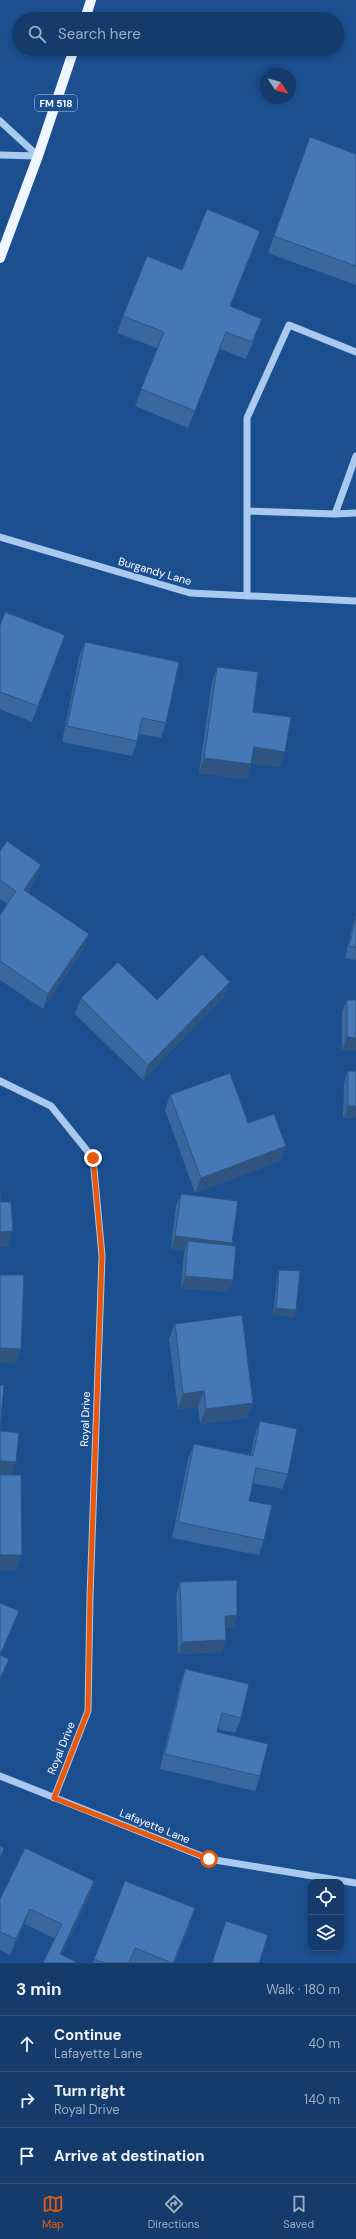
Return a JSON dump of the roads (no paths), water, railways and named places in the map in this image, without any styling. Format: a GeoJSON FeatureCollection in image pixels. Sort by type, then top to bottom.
{"type":"FeatureCollection","features":[{"type":"Feature","properties":{"kind":"main road"},"geometry":{"type":"LineString","coordinates":[[87,12],[91,0]]}},
{"type":"Feature","properties":{"kind":"main road","name":"FM 518"},"geometry":{"type":"LineString","coordinates":[[0,258],[38,156],[72,56]]}},
{"type":"Feature","properties":{"kind":"street"},"geometry":{"type":"LineString","coordinates":[[0,121],[38,156]]}},
{"type":"Feature","properties":{"kind":"street"},"geometry":{"type":"LineString","coordinates":[[0,155],[38,156]]}},
{"type":"Feature","properties":{"kind":"street"},"geometry":{"type":"LineString","coordinates":[[247,596],[247,418],[289,325],[356,352]]}},
{"type":"Feature","properties":{"kind":"street"},"geometry":{"type":"LineString","coordinates":[[336,514],[356,456]]}},
{"type":"Feature","properties":{"kind":"street"},"geometry":{"type":"LineString","coordinates":[[247,511],[336,514],[356,513]]}},
{"type":"Feature","properties":{"kind":"street","name":"Burgandy Lane"},"geometry":{"type":"LineString","coordinates":[[0,538],[190,594],[356,601]]}},
{"type":"Feature","properties":{"kind":"street","name":"Royal Drive"},"geometry":{"type":"LineString","coordinates":[[0,1081],[51,1106],[93,1158],[102,1256],[90,1597],[88,1711],[54,1798]]}},
{"type":"Feature","properties":{"kind":"street","name":"Lafayette Lane"},"geometry":{"type":"LineString","coordinates":[[0,1776],[209,1859],[356,1883]]}}]}
